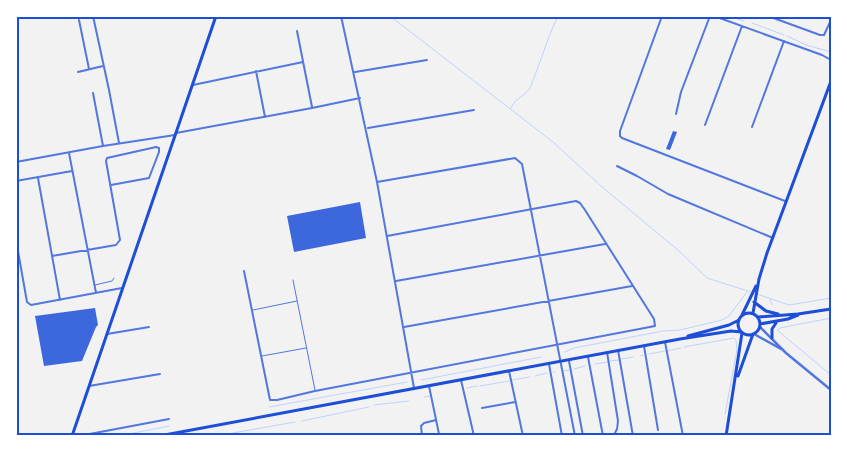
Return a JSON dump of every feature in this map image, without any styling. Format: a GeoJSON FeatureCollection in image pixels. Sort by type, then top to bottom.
{"type":"FeatureCollection","features":[{"type":"Feature","properties":{"kind":"main road"},"geometry":{"type":"LineString","coordinates":[[72,436],[216,16]]}},
{"type":"Feature","properties":{"kind":"main road"},"geometry":{"type":"LineString","coordinates":[[726,436],[742,332],[739,328],[739,320],[759,279],[831,81]]}},
{"type":"Feature","properties":{"kind":"main road"},"geometry":{"type":"LineString","coordinates":[[753,314],[759,279]]}},
{"type":"Feature","properties":{"kind":"main road"},"geometry":{"type":"LineString","coordinates":[[754,302],[766,311],[789,314]]}},
{"type":"Feature","properties":{"kind":"main road"},"geometry":{"type":"LineString","coordinates":[[742,315],[747,313],[758,317],[831,309]]}},
{"type":"Feature","properties":{"kind":"main road"},"geometry":{"type":"LineString","coordinates":[[735,384],[753,334],[760,326],[788,319],[798,314]]}},
{"type":"Feature","properties":{"kind":"main road"},"geometry":{"type":"LineString","coordinates":[[758,317],[760,326]]}},
{"type":"Feature","properties":{"kind":"main road"},"geometry":{"type":"LineString","coordinates":[[680,339],[729,325],[739,320]]}},
{"type":"Feature","properties":{"kind":"main road"},"geometry":{"type":"LineString","coordinates":[[772,338],[772,329],[776,322]]}},
{"type":"Feature","properties":{"kind":"main road"},"geometry":{"type":"LineString","coordinates":[[159,436],[665,341],[731,331],[742,332],[747,335],[753,334]]}},
{"type":"Feature","properties":{"kind":"street"},"geometry":{"type":"LineString","coordinates":[[92,16],[119,143]]}},
{"type":"Feature","properties":{"kind":"street"},"geometry":{"type":"LineString","coordinates":[[342,16],[377,182],[414,388]]}},
{"type":"Feature","properties":{"kind":"street"},"geometry":{"type":"LineString","coordinates":[[662,16],[620,136],[786,202]]}},
{"type":"Feature","properties":{"kind":"street"},"geometry":{"type":"LineString","coordinates":[[676,114],[681,92],[710,16]]}},
{"type":"Feature","properties":{"kind":"street"},"geometry":{"type":"LineString","coordinates":[[714,16],[822,55],[831,60]]}},
{"type":"Feature","properties":{"kind":"street"},"geometry":{"type":"LineString","coordinates":[[768,16],[820,35],[824,34],[831,20]]}},
{"type":"Feature","properties":{"kind":"street"},"geometry":{"type":"LineString","coordinates":[[79,20],[88,69]]}},
{"type":"Feature","properties":{"kind":"street"},"geometry":{"type":"LineString","coordinates":[[705,125],[742,26]]}},
{"type":"Feature","properties":{"kind":"street"},"geometry":{"type":"LineString","coordinates":[[297,31],[312,108]]}},
{"type":"Feature","properties":{"kind":"street"},"geometry":{"type":"LineString","coordinates":[[752,127],[784,41]]}},
{"type":"Feature","properties":{"kind":"street"},"geometry":{"type":"LineString","coordinates":[[354,72],[426,60]]}},
{"type":"Feature","properties":{"kind":"street"},"geometry":{"type":"LineString","coordinates":[[192,85],[303,62]]}},
{"type":"Feature","properties":{"kind":"street"},"geometry":{"type":"LineString","coordinates":[[78,72],[103,66]]}},
{"type":"Feature","properties":{"kind":"street"},"geometry":{"type":"LineString","coordinates":[[256,71],[265,117]]}},
{"type":"Feature","properties":{"kind":"street"},"geometry":{"type":"LineString","coordinates":[[93,93],[103,146]]}},
{"type":"Feature","properties":{"kind":"street"},"geometry":{"type":"LineString","coordinates":[[16,162],[175,134],[360,98]]}},
{"type":"Feature","properties":{"kind":"street"},"geometry":{"type":"LineString","coordinates":[[366,128],[474,110]]}},
{"type":"Feature","properties":{"kind":"street"},"geometry":{"type":"LineString","coordinates":[[52,256],[116,245],[120,240],[111,185],[107,158],[156,147],[159,152],[149,178],[111,185]]}},
{"type":"Feature","properties":{"kind":"street"},"geometry":{"type":"LineString","coordinates":[[69,152],[96,293]]}},
{"type":"Feature","properties":{"kind":"street"},"geometry":{"type":"LineString","coordinates":[[377,182],[515,158],[522,164],[575,436]]}},
{"type":"Feature","properties":{"kind":"street"},"geometry":{"type":"LineString","coordinates":[[617,166],[668,194],[773,238]]}},
{"type":"Feature","properties":{"kind":"street"},"geometry":{"type":"LineString","coordinates":[[16,181],[72,171]]}},
{"type":"Feature","properties":{"kind":"street"},"geometry":{"type":"LineString","coordinates":[[38,178],[60,300]]}},
{"type":"Feature","properties":{"kind":"street"},"geometry":{"type":"LineString","coordinates":[[244,271],[270,400],[655,326],[654,319],[585,210],[576,201],[387,236]]}},
{"type":"Feature","properties":{"kind":"street"},"geometry":{"type":"LineString","coordinates":[[16,240],[27,302],[31,305],[123,288]]}},
{"type":"Feature","properties":{"kind":"street"},"geometry":{"type":"LineString","coordinates":[[396,281],[605,244]]}},
{"type":"Feature","properties":{"kind":"street"},"geometry":{"type":"LineString","coordinates":[[404,327],[632,286]]}},
{"type":"Feature","properties":{"kind":"street"},"geometry":{"type":"LineString","coordinates":[[760,326],[786,353],[831,390]]}},
{"type":"Feature","properties":{"kind":"street"},"geometry":{"type":"LineString","coordinates":[[107,334],[149,327]]}},
{"type":"Feature","properties":{"kind":"street"},"geometry":{"type":"LineString","coordinates":[[753,334],[786,353]]}},
{"type":"Feature","properties":{"kind":"street"},"geometry":{"type":"LineString","coordinates":[[665,341],[683,436]]}},
{"type":"Feature","properties":{"kind":"street"},"geometry":{"type":"LineString","coordinates":[[644,345],[658,430]]}},
{"type":"Feature","properties":{"kind":"street"},"geometry":{"type":"LineString","coordinates":[[618,350],[633,436]]}},
{"type":"Feature","properties":{"kind":"street"},"geometry":{"type":"LineString","coordinates":[[608,352],[618,421],[615,433]]}},
{"type":"Feature","properties":{"kind":"street"},"geometry":{"type":"LineString","coordinates":[[588,356],[603,436]]}},
{"type":"Feature","properties":{"kind":"street"},"geometry":{"type":"LineString","coordinates":[[568,359],[583,436]]}},
{"type":"Feature","properties":{"kind":"street"},"geometry":{"type":"LineString","coordinates":[[549,363],[562,436]]}},
{"type":"Feature","properties":{"kind":"street"},"geometry":{"type":"LineString","coordinates":[[509,371],[522,436]]}},
{"type":"Feature","properties":{"kind":"street"},"geometry":{"type":"LineString","coordinates":[[89,386],[160,374]]}},
{"type":"Feature","properties":{"kind":"street"},"geometry":{"type":"LineString","coordinates":[[461,380],[474,436]]}},
{"type":"Feature","properties":{"kind":"street"},"geometry":{"type":"LineString","coordinates":[[429,386],[439,434],[450,436]]}},
{"type":"Feature","properties":{"kind":"street"},"geometry":{"type":"LineString","coordinates":[[482,408],[515,402]]}},
{"type":"Feature","properties":{"kind":"street"},"geometry":{"type":"LineString","coordinates":[[79,436],[169,419]]}},
{"type":"Feature","properties":{"kind":"street"},"geometry":{"type":"LineString","coordinates":[[422,436],[421,431],[424,423],[436,420]]}},
{"type":"Feature","properties":{"kind":"lane"},"geometry":{"type":"LineString","coordinates":[[94,285],[112,282],[114,278]]}},
{"type":"Feature","properties":{"kind":"lane"},"geometry":{"type":"LineString","coordinates":[[293,280],[315,391]]}},
{"type":"Feature","properties":{"kind":"lane"},"geometry":{"type":"LineString","coordinates":[[252,310],[297,300]]}},
{"type":"Feature","properties":{"kind":"lane"},"geometry":{"type":"LineString","coordinates":[[261,356],[306,348]]}},
{"type":"Feature","properties":{"kind":"building"},"geometry":{"type":"Polygon","coordinates":[[[673,131],[677,132],[670,150],[666,149],[673,131]]]}},
{"type":"Feature","properties":{"kind":"building"},"geometry":{"type":"Polygon","coordinates":[[[360,202],[366,238],[294,252],[287,216],[360,202]]]}},
{"type":"Feature","properties":{"kind":"building"},"geometry":{"type":"Polygon","coordinates":[[[95,308],[98,325],[82,361],[44,366],[35,316],[95,308]]]}},
{"type":"Feature","properties":{"kind":"waterway"},"geometry":{"type":"LineString","coordinates":[[390,16],[553,142],[601,186],[679,251],[707,278],[751,292]]}},
{"type":"Feature","properties":{"kind":"waterway"},"geometry":{"type":"LineString","coordinates":[[511,108],[531,86],[558,16]]}},
{"type":"Feature","properties":{"kind":"waterway"},"geometry":{"type":"LineString","coordinates":[[729,16],[744,21]]}},
{"type":"Feature","properties":{"kind":"waterway"},"geometry":{"type":"LineString","coordinates":[[752,23],[784,35]]}},
{"type":"Feature","properties":{"kind":"waterway"},"geometry":{"type":"LineString","coordinates":[[787,36],[806,45],[831,52]]}},
{"type":"Feature","properties":{"kind":"waterway"},"geometry":{"type":"LineString","coordinates":[[565,352],[574,348],[663,331],[680,330],[722,320],[729,316],[747,292]]}},
{"type":"Feature","properties":{"kind":"waterway"},"geometry":{"type":"LineString","coordinates":[[757,294],[789,305],[831,298]]}},
{"type":"Feature","properties":{"kind":"waterway"},"geometry":{"type":"LineString","coordinates":[[770,299],[772,305]]}},
{"type":"Feature","properties":{"kind":"waterway"},"geometry":{"type":"LineString","coordinates":[[831,318],[777,330],[831,375]]}},
{"type":"Feature","properties":{"kind":"waterway"},"geometry":{"type":"LineString","coordinates":[[684,347],[734,338],[736,340],[737,350],[725,414]]}},
{"type":"Feature","properties":{"kind":"waterway"},"geometry":{"type":"LineString","coordinates":[[667,351],[681,348]]}},
{"type":"Feature","properties":{"kind":"waterway"},"geometry":{"type":"LineString","coordinates":[[649,354],[665,351]]}},
{"type":"Feature","properties":{"kind":"waterway"},"geometry":{"type":"LineString","coordinates":[[421,380],[541,357]]}},
{"type":"Feature","properties":{"kind":"waterway"},"geometry":{"type":"LineString","coordinates":[[621,359],[633,357]]}},
{"type":"Feature","properties":{"kind":"waterway"},"geometry":{"type":"LineString","coordinates":[[610,361],[619,360]]}},
{"type":"Feature","properties":{"kind":"waterway"},"geometry":{"type":"LineString","coordinates":[[595,364],[607,362]]}},
{"type":"Feature","properties":{"kind":"waterway"},"geometry":{"type":"LineString","coordinates":[[574,369],[585,366]]}},
{"type":"Feature","properties":{"kind":"waterway"},"geometry":{"type":"LineString","coordinates":[[563,371],[569,370]]}},
{"type":"Feature","properties":{"kind":"waterway"},"geometry":{"type":"LineString","coordinates":[[535,376],[547,373]]}},
{"type":"Feature","properties":{"kind":"waterway"},"geometry":{"type":"LineString","coordinates":[[512,380],[530,377]]}},
{"type":"Feature","properties":{"kind":"waterway"},"geometry":{"type":"LineString","coordinates":[[480,386],[509,381]]}},
{"type":"Feature","properties":{"kind":"waterway"},"geometry":{"type":"LineString","coordinates":[[269,407],[407,382]]}},
{"type":"Feature","properties":{"kind":"waterway"},"geometry":{"type":"LineString","coordinates":[[467,388],[477,386]]}},
{"type":"Feature","properties":{"kind":"waterway"},"geometry":{"type":"LineString","coordinates":[[424,397],[430,396]]}},
{"type":"Feature","properties":{"kind":"waterway"},"geometry":{"type":"LineString","coordinates":[[374,405],[409,401]]}},
{"type":"Feature","properties":{"kind":"waterway"},"geometry":{"type":"LineString","coordinates":[[302,421],[369,407]]}},
{"type":"Feature","properties":{"kind":"waterway"},"geometry":{"type":"LineString","coordinates":[[216,436],[295,422]]}},
{"type":"Feature","properties":{"kind":"waterway"},"geometry":{"type":"LineString","coordinates":[[119,436],[169,426]]}}]}
